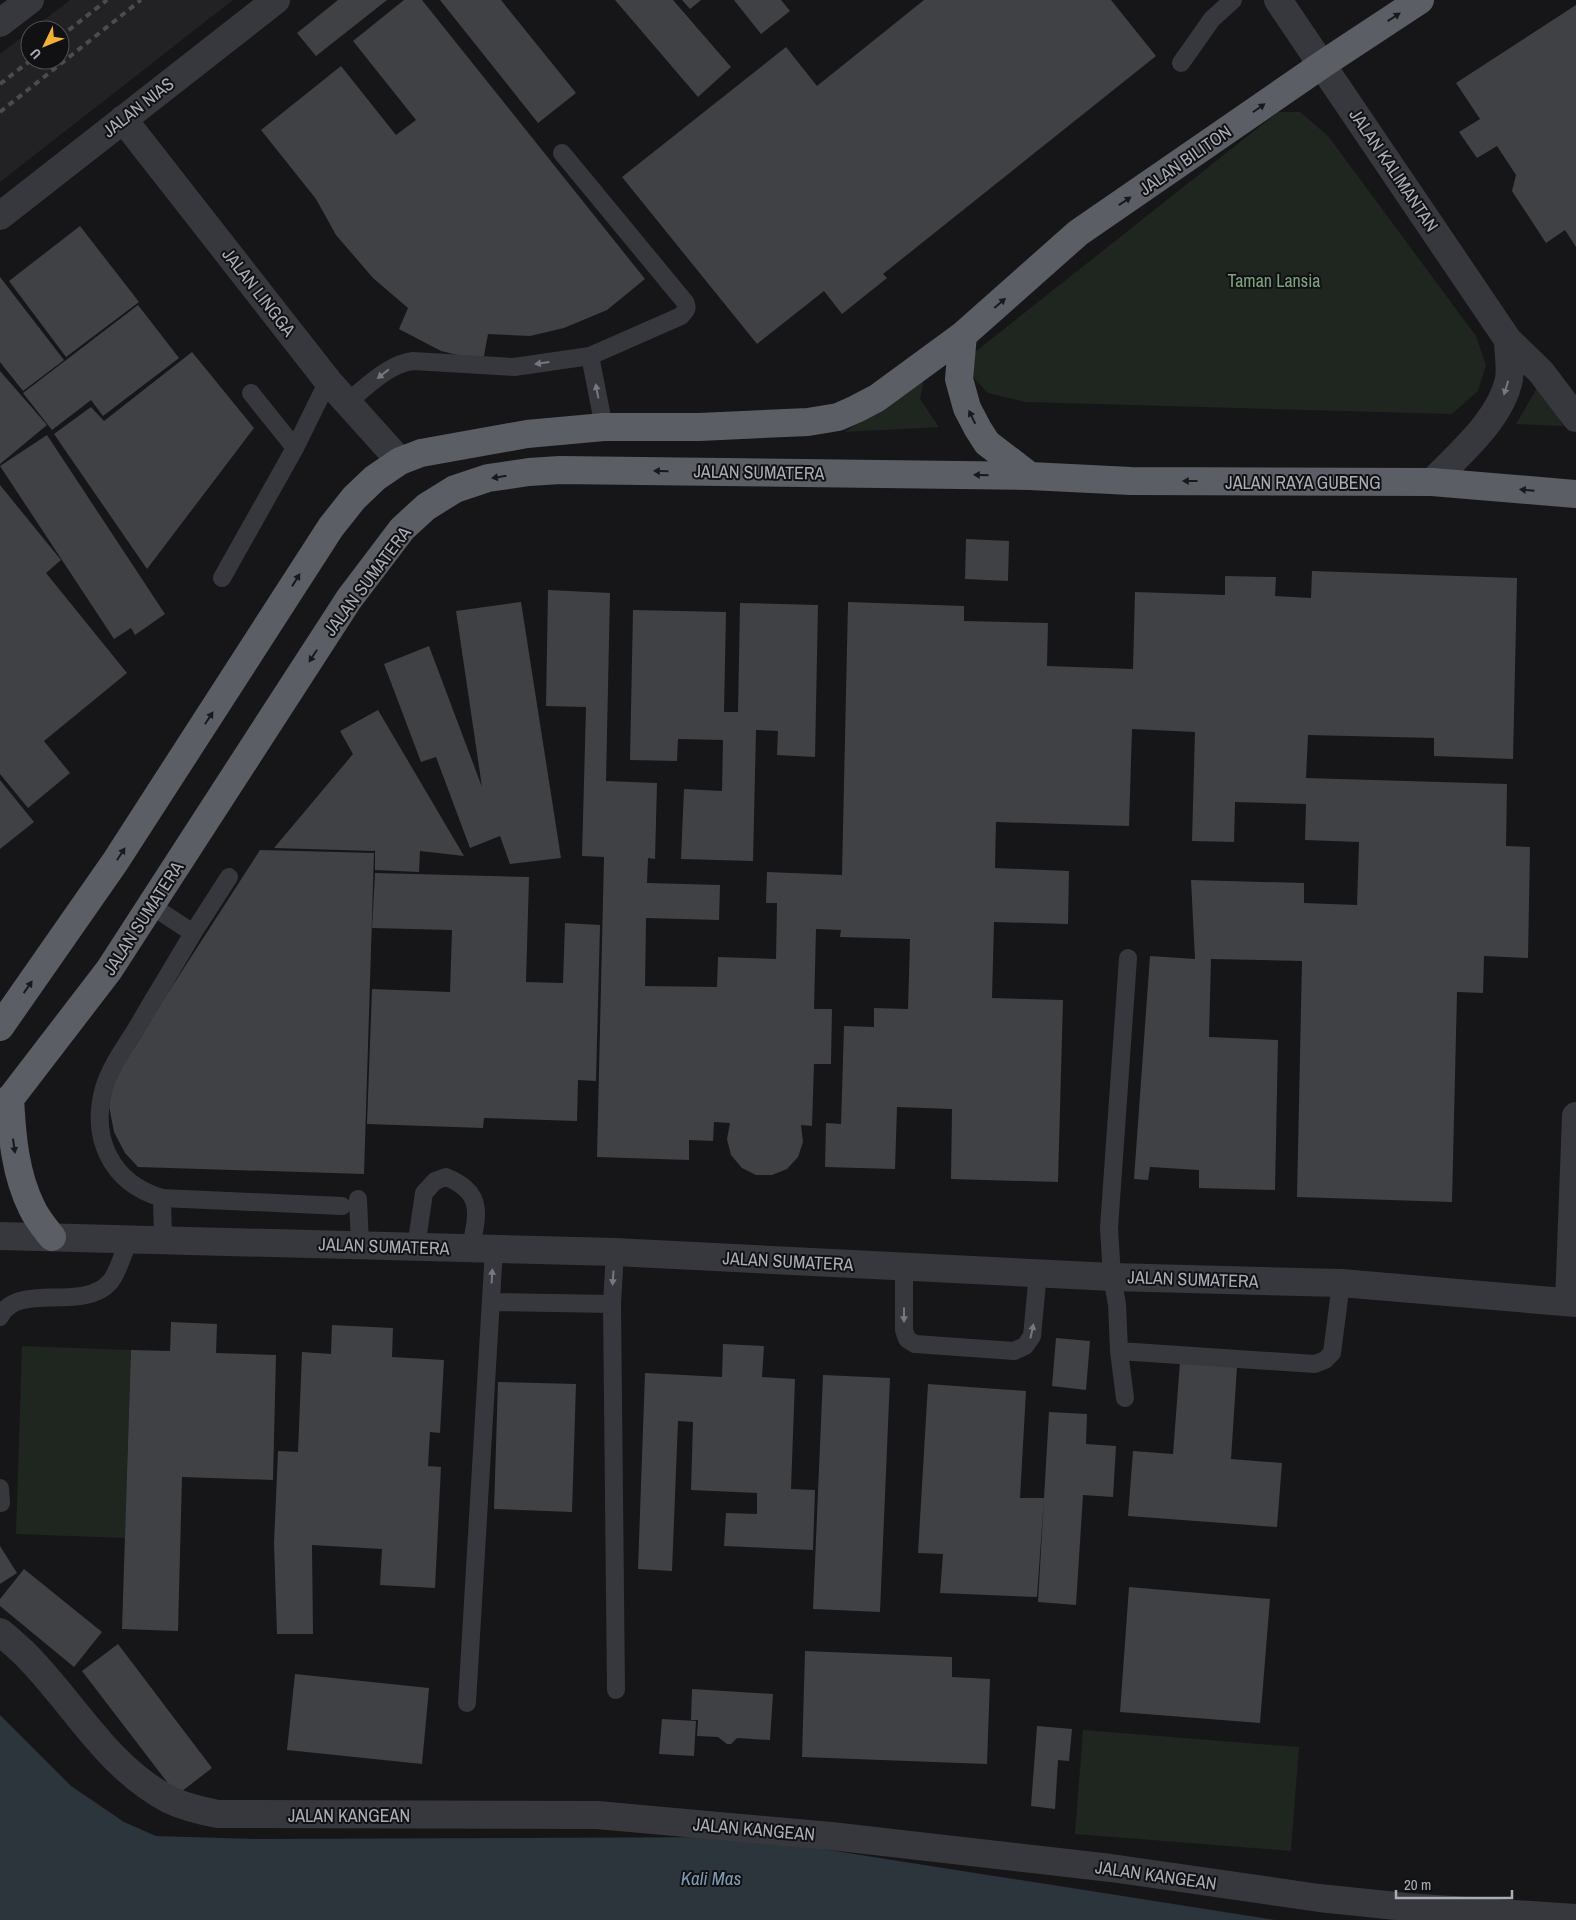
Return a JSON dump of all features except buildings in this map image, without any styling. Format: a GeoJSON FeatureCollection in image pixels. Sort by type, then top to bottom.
{"type":"FeatureCollection","features":[{"type":"Feature","properties":{"kind":"highway","name":"JALAN BILITON"},"geometry":{"type":"LineString","coordinates":[[963,335],[1078,233],[1323,64],[1420,0]]}},
{"type":"Feature","properties":{"kind":"highway"},"geometry":{"type":"LineString","coordinates":[[0,1027],[115,862],[331,527],[354,498],[375,478],[400,461],[421,452],[527,434],[604,427],[699,427],[808,422],[838,417],[877,398],[963,335]]}},
{"type":"Feature","properties":{"kind":"highway"},"geometry":{"type":"LineString","coordinates":[[963,335],[959,378],[967,408],[987,443],[1030,476]]}},
{"type":"Feature","properties":{"kind":"highway","name":"JALAN SUMATERA"},"geometry":{"type":"LineString","coordinates":[[5,1105],[109,970],[349,599],[402,529],[426,507],[455,488],[488,478],[560,470],[1030,476]]}},
{"type":"Feature","properties":{"kind":"highway","name":"JALAN RAYA GUBENG"},"geometry":{"type":"LineString","coordinates":[[1030,476],[1131,481],[1432,482],[1576,494]]}},
{"type":"Feature","properties":{"kind":"highway"},"geometry":{"type":"LineString","coordinates":[[5,1105],[23,1188],[32,1210],[52,1237]]}},
{"type":"Feature","properties":{"kind":"street"},"geometry":{"type":"LineString","coordinates":[[0,22],[30,0]]}},
{"type":"Feature","properties":{"kind":"street","name":"JALAN NIAS"},"geometry":{"type":"LineString","coordinates":[[0,216],[276,0]]}},
{"type":"Feature","properties":{"kind":"street","name":"JALAN KALIMANTAN"},"geometry":{"type":"LineString","coordinates":[[1278,0],[1508,340],[1541,372],[1576,418]]}},
{"type":"Feature","properties":{"kind":"street","name":"JALAN LINGGA"},"geometry":{"type":"LineString","coordinates":[[123,119],[328,380],[400,461]]}},
{"type":"Feature","properties":{"kind":"street"},"geometry":{"type":"LineString","coordinates":[[1432,482],[1487,424],[1502,400],[1510,377],[1508,340]]}},
{"type":"Feature","properties":{"kind":"street"},"geometry":{"type":"LineString","coordinates":[[1572,1302],[1576,1116]]}},
{"type":"Feature","properties":{"kind":"street","name":"JALAN SUMATERA"},"geometry":{"type":"LineString","coordinates":[[0,1236],[615,1252],[1112,1277],[1342,1283],[1572,1302]]}},
{"type":"Feature","properties":{"kind":"street","name":"JALAN KANGEAN"},"geometry":{"type":"LineString","coordinates":[[0,1632],[56,1688],[114,1758],[140,1781],[172,1801],[218,1814],[597,1815],[831,1836],[1053,1862],[1319,1898],[1406,1907],[1576,1918]]}},
{"type":"Feature","properties":{"kind":"lane"},"geometry":{"type":"LineString","coordinates":[[1181,63],[1212,19],[1233,0]]}},
{"type":"Feature","properties":{"kind":"lane"},"geometry":{"type":"LineString","coordinates":[[347,402],[392,367],[404,362],[514,367],[590,356],[681,316],[686,311],[687,305],[562,153]]}},
{"type":"Feature","properties":{"kind":"lane"},"geometry":{"type":"LineString","coordinates":[[590,356],[604,427]]}},
{"type":"Feature","properties":{"kind":"lane"},"geometry":{"type":"LineString","coordinates":[[222,578],[295,448],[328,380]]}},
{"type":"Feature","properties":{"kind":"lane"},"geometry":{"type":"LineString","coordinates":[[251,393],[295,448]]}},
{"type":"Feature","properties":{"kind":"lane"},"geometry":{"type":"LineString","coordinates":[[229,877],[118,1058],[104,1087],[100,1114],[102,1136],[107,1155],[119,1173],[132,1185],[147,1194],[162,1198],[350,1202],[360,1246]]}},
{"type":"Feature","properties":{"kind":"lane"},"geometry":{"type":"LineString","coordinates":[[152,906],[193,933]]}},
{"type":"Feature","properties":{"kind":"lane"},"geometry":{"type":"LineString","coordinates":[[1126,1398],[1119,1351],[1118,1304],[1112,1277],[1109,1228],[1128,958]]}},
{"type":"Feature","properties":{"kind":"lane"},"geometry":{"type":"LineString","coordinates":[[416,1248],[424,1193],[435,1181],[446,1177],[461,1183],[474,1198],[491,1302],[468,1703]]}},
{"type":"Feature","properties":{"kind":"lane"},"geometry":{"type":"LineString","coordinates":[[162,1198],[163,1240]]}},
{"type":"Feature","properties":{"kind":"lane"},"geometry":{"type":"LineString","coordinates":[[0,1316],[12,1304],[27,1298],[83,1296],[101,1290],[111,1280],[129,1239]]}},
{"type":"Feature","properties":{"kind":"lane"},"geometry":{"type":"LineString","coordinates":[[615,1252],[612,1304],[616,1690]]}},
{"type":"Feature","properties":{"kind":"lane"},"geometry":{"type":"LineString","coordinates":[[904,1266],[904,1330],[908,1339],[916,1344],[1014,1351],[1025,1346],[1032,1336],[1038,1273]]}},
{"type":"Feature","properties":{"kind":"lane"},"geometry":{"type":"LineString","coordinates":[[1119,1351],[1316,1364],[1325,1360],[1332,1353],[1342,1283]]}},
{"type":"Feature","properties":{"kind":"lane"},"geometry":{"type":"LineString","coordinates":[[491,1302],[612,1304]]}},
{"type":"Feature","properties":{"kind":"shaded area"},"geometry":{"type":"Polygon","coordinates":[[[70,0],[233,0],[0,182],[0,54],[20,39],[20,70],[70,70],[70,20],[44,20],[70,0]]]}},
{"type":"Feature","properties":{"kind":"green space","name":"Taman Lansia"},"geometry":{"type":"Polygon","coordinates":[[[1278,112],[1300,112],[1328,136],[1476,336],[1486,365],[1478,391],[1452,414],[1025,402],[988,393],[970,374],[975,352],[1278,112]]]}},
{"type":"Feature","properties":{"kind":"green space"},"geometry":{"type":"Polygon","coordinates":[[[925,374],[920,399],[939,427],[845,432],[925,374]]]}},
{"type":"Feature","properties":{"kind":"green space"},"geometry":{"type":"Polygon","coordinates":[[[1540,383],[1563,426],[1516,424],[1540,383]]]}},
{"type":"Feature","properties":{"kind":"green space"},"geometry":{"type":"Polygon","coordinates":[[[22,1346],[131,1350],[125,1538],[16,1534],[22,1346]]]}},
{"type":"Feature","properties":{"kind":"green space"},"geometry":{"type":"Polygon","coordinates":[[[1083,1730],[1299,1747],[1291,1851],[1075,1834],[1083,1730]]]}},
{"type":"Feature","properties":{"kind":"water","name":"Kali Mas"},"geometry":{"type":"Polygon","coordinates":[[[0,1715],[71,1786],[124,1822],[156,1836],[255,1839],[746,1837],[1275,1920],[0,1920],[0,1715]]]}},
{"type":"Feature","properties":{"kind":"railway"},"geometry":{"type":"LineString","coordinates":[[70,29],[107,0]]}},
{"type":"Feature","properties":{"kind":"railway"},"geometry":{"type":"LineString","coordinates":[[0,112],[141,0]]}},
{"type":"Feature","properties":{"kind":"railway"},"geometry":{"type":"LineString","coordinates":[[0,84],[20,69]]}}]}
